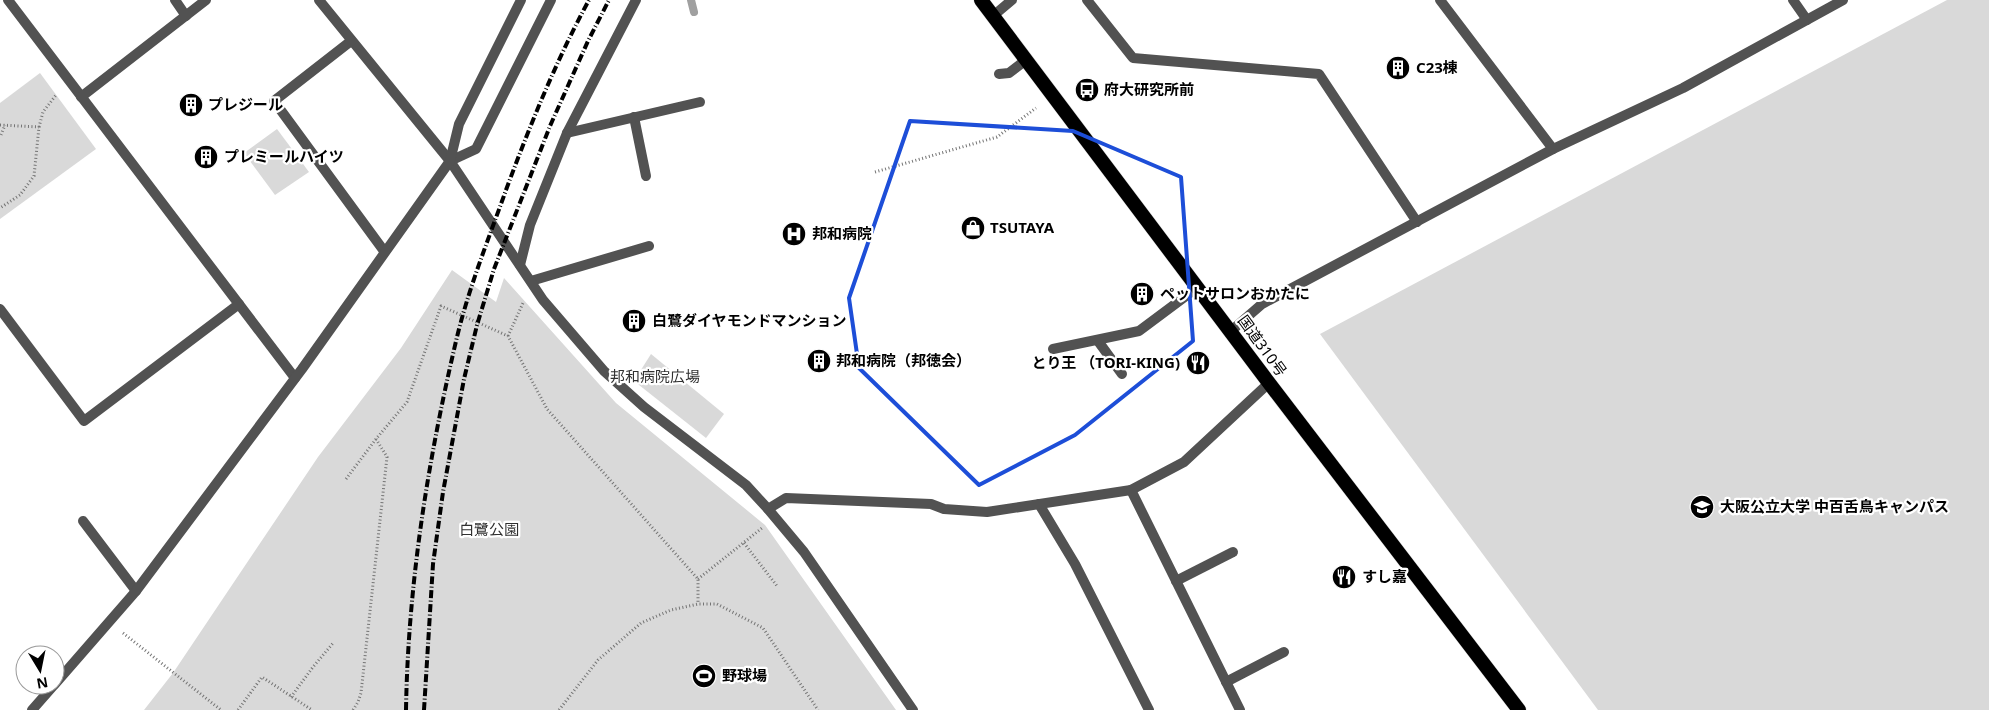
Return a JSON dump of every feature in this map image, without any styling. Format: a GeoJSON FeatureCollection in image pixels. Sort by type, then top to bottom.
{"type":"FeatureCollection","features":[{"type":"Feature","properties":{"kind":"highway","name":"国道310号"},"geometry":{"type":"LineString","coordinates":[[981,0],[1269,383],[1520,710]]}},
{"type":"Feature","properties":{"kind":"street"},"geometry":{"type":"LineString","coordinates":[[0,3],[6,0],[295,378]]}},
{"type":"Feature","properties":{"kind":"street"},"geometry":{"type":"LineString","coordinates":[[175,0],[186,16]]}},
{"type":"Feature","properties":{"kind":"street"},"geometry":{"type":"LineString","coordinates":[[81,97],[206,0]]}},
{"type":"Feature","properties":{"kind":"street"},"geometry":{"type":"LineString","coordinates":[[320,0],[351,41],[450,161],[537,291],[604,371],[644,407],[746,486],[768,509],[804,552],[913,710]]}},
{"type":"Feature","properties":{"kind":"street"},"geometry":{"type":"LineString","coordinates":[[65,673],[136,591],[295,378],[450,161],[459,124],[521,0]]}},
{"type":"Feature","properties":{"kind":"street"},"geometry":{"type":"LineString","coordinates":[[450,161],[476,149],[551,0]]}},
{"type":"Feature","properties":{"kind":"street"},"geometry":{"type":"LineString","coordinates":[[520,265],[530,225],[566,133],[636,0]]}},
{"type":"Feature","properties":{"kind":"street"},"geometry":{"type":"LineString","coordinates":[[993,16],[1012,0]]}},
{"type":"Feature","properties":{"kind":"street"},"geometry":{"type":"LineString","coordinates":[[1087,0],[1134,58],[1319,74],[1417,222]]}},
{"type":"Feature","properties":{"kind":"street"},"geometry":{"type":"LineString","coordinates":[[1440,0],[1553,149]]}},
{"type":"Feature","properties":{"kind":"street"},"geometry":{"type":"LineString","coordinates":[[1793,0],[1807,20]]}},
{"type":"Feature","properties":{"kind":"street"},"geometry":{"type":"LineString","coordinates":[[1231,331],[1262,304],[1553,149],[1683,88],[1843,0]]}},
{"type":"Feature","properties":{"kind":"street"},"geometry":{"type":"LineString","coordinates":[[351,41],[274,101],[384,251]]}},
{"type":"Feature","properties":{"kind":"street"},"geometry":{"type":"LineString","coordinates":[[1000,74],[1009,73],[1026,60]]}},
{"type":"Feature","properties":{"kind":"street"},"geometry":{"type":"LineString","coordinates":[[566,133],[700,102]]}},
{"type":"Feature","properties":{"kind":"street"},"geometry":{"type":"LineString","coordinates":[[634,117],[646,176]]}},
{"type":"Feature","properties":{"kind":"street"},"geometry":{"type":"LineString","coordinates":[[531,281],[650,246]]}},
{"type":"Feature","properties":{"kind":"street"},"geometry":{"type":"LineString","coordinates":[[1053,349],[1139,332],[1198,287]]}},
{"type":"Feature","properties":{"kind":"street"},"geometry":{"type":"LineString","coordinates":[[0,309],[84,421],[239,304]]}},
{"type":"Feature","properties":{"kind":"street"},"geometry":{"type":"LineString","coordinates":[[1098,341],[1122,374]]}},
{"type":"Feature","properties":{"kind":"street"},"geometry":{"type":"LineString","coordinates":[[768,509],[786,498],[931,504],[944,509],[987,512],[1131,490],[1184,462],[1269,383]]}},
{"type":"Feature","properties":{"kind":"street"},"geometry":{"type":"LineString","coordinates":[[1131,490],[1240,710]]}},
{"type":"Feature","properties":{"kind":"street"},"geometry":{"type":"LineString","coordinates":[[1039,504],[1075,564],[1149,710]]}},
{"type":"Feature","properties":{"kind":"street"},"geometry":{"type":"LineString","coordinates":[[83,521],[136,591]]}},
{"type":"Feature","properties":{"kind":"street"},"geometry":{"type":"LineString","coordinates":[[1176,581],[1233,552]]}},
{"type":"Feature","properties":{"kind":"street"},"geometry":{"type":"LineString","coordinates":[[1226,682],[1284,652]]}},
{"type":"Feature","properties":{"kind":"street"},"geometry":{"type":"LineString","coordinates":[[32,710],[45,695]]}},
{"type":"Feature","properties":{"kind":"path"},"geometry":{"type":"LineString","coordinates":[[0,208],[20,195],[34,176],[39,128],[43,112],[56,95]]}},
{"type":"Feature","properties":{"kind":"path"},"geometry":{"type":"LineString","coordinates":[[875,172],[997,137],[1036,108]]}},
{"type":"Feature","properties":{"kind":"path"},"geometry":{"type":"LineString","coordinates":[[0,133],[2,135],[2,125],[39,128]]}},
{"type":"Feature","properties":{"kind":"path"},"geometry":{"type":"LineString","coordinates":[[508,336],[525,300],[537,291]]}},
{"type":"Feature","properties":{"kind":"path"},"geometry":{"type":"LineString","coordinates":[[346,480],[376,438],[407,402],[441,306],[508,336],[547,409],[698,579],[698,604]]}},
{"type":"Feature","properties":{"kind":"path"},"geometry":{"type":"LineString","coordinates":[[353,710],[361,693],[387,457],[376,438]]}},
{"type":"Feature","properties":{"kind":"path"},"geometry":{"type":"LineString","coordinates":[[698,579],[765,526],[768,509]]}},
{"type":"Feature","properties":{"kind":"path"},"geometry":{"type":"LineString","coordinates":[[744,543],[777,586]]}},
{"type":"Feature","properties":{"kind":"path"},"geometry":{"type":"LineString","coordinates":[[559,710],[598,660],[640,623],[671,610],[698,604],[717,604],[764,628],[818,710]]}},
{"type":"Feature","properties":{"kind":"path"},"geometry":{"type":"LineString","coordinates":[[109,624],[221,710]]}},
{"type":"Feature","properties":{"kind":"path"},"geometry":{"type":"LineString","coordinates":[[291,697],[334,642]]}},
{"type":"Feature","properties":{"kind":"path"},"geometry":{"type":"LineString","coordinates":[[238,710],[262,677],[312,710]]}},
{"type":"Feature","properties":{"kind":"highlighted area"},"geometry":{"type":"Polygon","coordinates":[[[910,121],[1073,131],[1181,177],[1193,341],[1075,435],[979,485],[859,368],[849,298],[910,121]]]}},
{"type":"Feature","properties":{"kind":"green space","name":"大阪公立大学 中百舌鳥キャンパス"},"geometry":{"type":"Polygon","coordinates":[[[1947,0],[1989,0],[1989,710],[1598,710],[1320,334],[1947,0]]]}},
{"type":"Feature","properties":{"kind":"green space"},"geometry":{"type":"Polygon","coordinates":[[[40,73],[96,149],[0,219],[0,103],[40,73]]]}},
{"type":"Feature","properties":{"kind":"green space"},"geometry":{"type":"Polygon","coordinates":[[[277,129],[309,172],[275,195],[244,153],[277,129]]]}},
{"type":"Feature","properties":{"kind":"green space","name":"白鷺公園"},"geometry":{"type":"Polygon","coordinates":[[[452,270],[496,302],[504,278],[616,403],[765,525],[896,710],[144,710],[173,673],[318,457],[401,348],[452,270]]]}},
{"type":"Feature","properties":{"kind":"green space","name":"邦和病院広場"},"geometry":{"type":"Polygon","coordinates":[[[651,354],[724,414],[706,438],[634,381],[651,354]]]}},
{"type":"Feature","properties":{"kind":"waterway"},"geometry":{"type":"LineString","coordinates":[[691,0],[694,12]]}},
{"type":"Feature","properties":{"kind":"railway"},"geometry":{"type":"LineString","coordinates":[[406,710],[411,616],[421,522],[437,429],[457,337],[467,300],[524,141],[555,70],[589,0]]}},
{"type":"Feature","properties":{"kind":"railway"},"geometry":{"type":"LineString","coordinates":[[424,710],[433,564],[443,492],[464,379],[477,325],[494,269],[550,126],[588,41],[609,0]]}},
{"type":"Feature","properties":{"kind":"place","name":"C23棟"},"geometry":{"type":"Point","coordinates":[1398,68]}},
{"type":"Feature","properties":{"kind":"place","name":"府大研究所前"},"geometry":{"type":"Point","coordinates":[1087,90]}},
{"type":"Feature","properties":{"kind":"place","name":"プレジール"},"geometry":{"type":"Point","coordinates":[191,105]}},
{"type":"Feature","properties":{"kind":"place","name":"プレミールハイツ"},"geometry":{"type":"Point","coordinates":[206,157]}},
{"type":"Feature","properties":{"kind":"place","name":"TSUTAYA"},"geometry":{"type":"Point","coordinates":[973,228]}},
{"type":"Feature","properties":{"kind":"place","name":"邦和病院"},"geometry":{"type":"Point","coordinates":[794,234]}},
{"type":"Feature","properties":{"kind":"place","name":"ペットサロンおかたに"},"geometry":{"type":"Point","coordinates":[1142,294]}},
{"type":"Feature","properties":{"kind":"place","name":"白鷺ダイヤモンドマンション"},"geometry":{"type":"Point","coordinates":[634,321]}},
{"type":"Feature","properties":{"kind":"place","name":"邦和病院（邦徳会）"},"geometry":{"type":"Point","coordinates":[819,361]}},
{"type":"Feature","properties":{"kind":"place","name":"とり王 （TORI-KING)"},"geometry":{"type":"Point","coordinates":[1198,363]}},
{"type":"Feature","properties":{"kind":"place","name":"大阪公立大学 中百舌鳥キャンパス"},"geometry":{"type":"Point","coordinates":[1702,507]}},
{"type":"Feature","properties":{"kind":"place","name":"すし嘉"},"geometry":{"type":"Point","coordinates":[1344,577]}},
{"type":"Feature","properties":{"kind":"place","name":"野球場"},"geometry":{"type":"Point","coordinates":[704,676]}}]}
